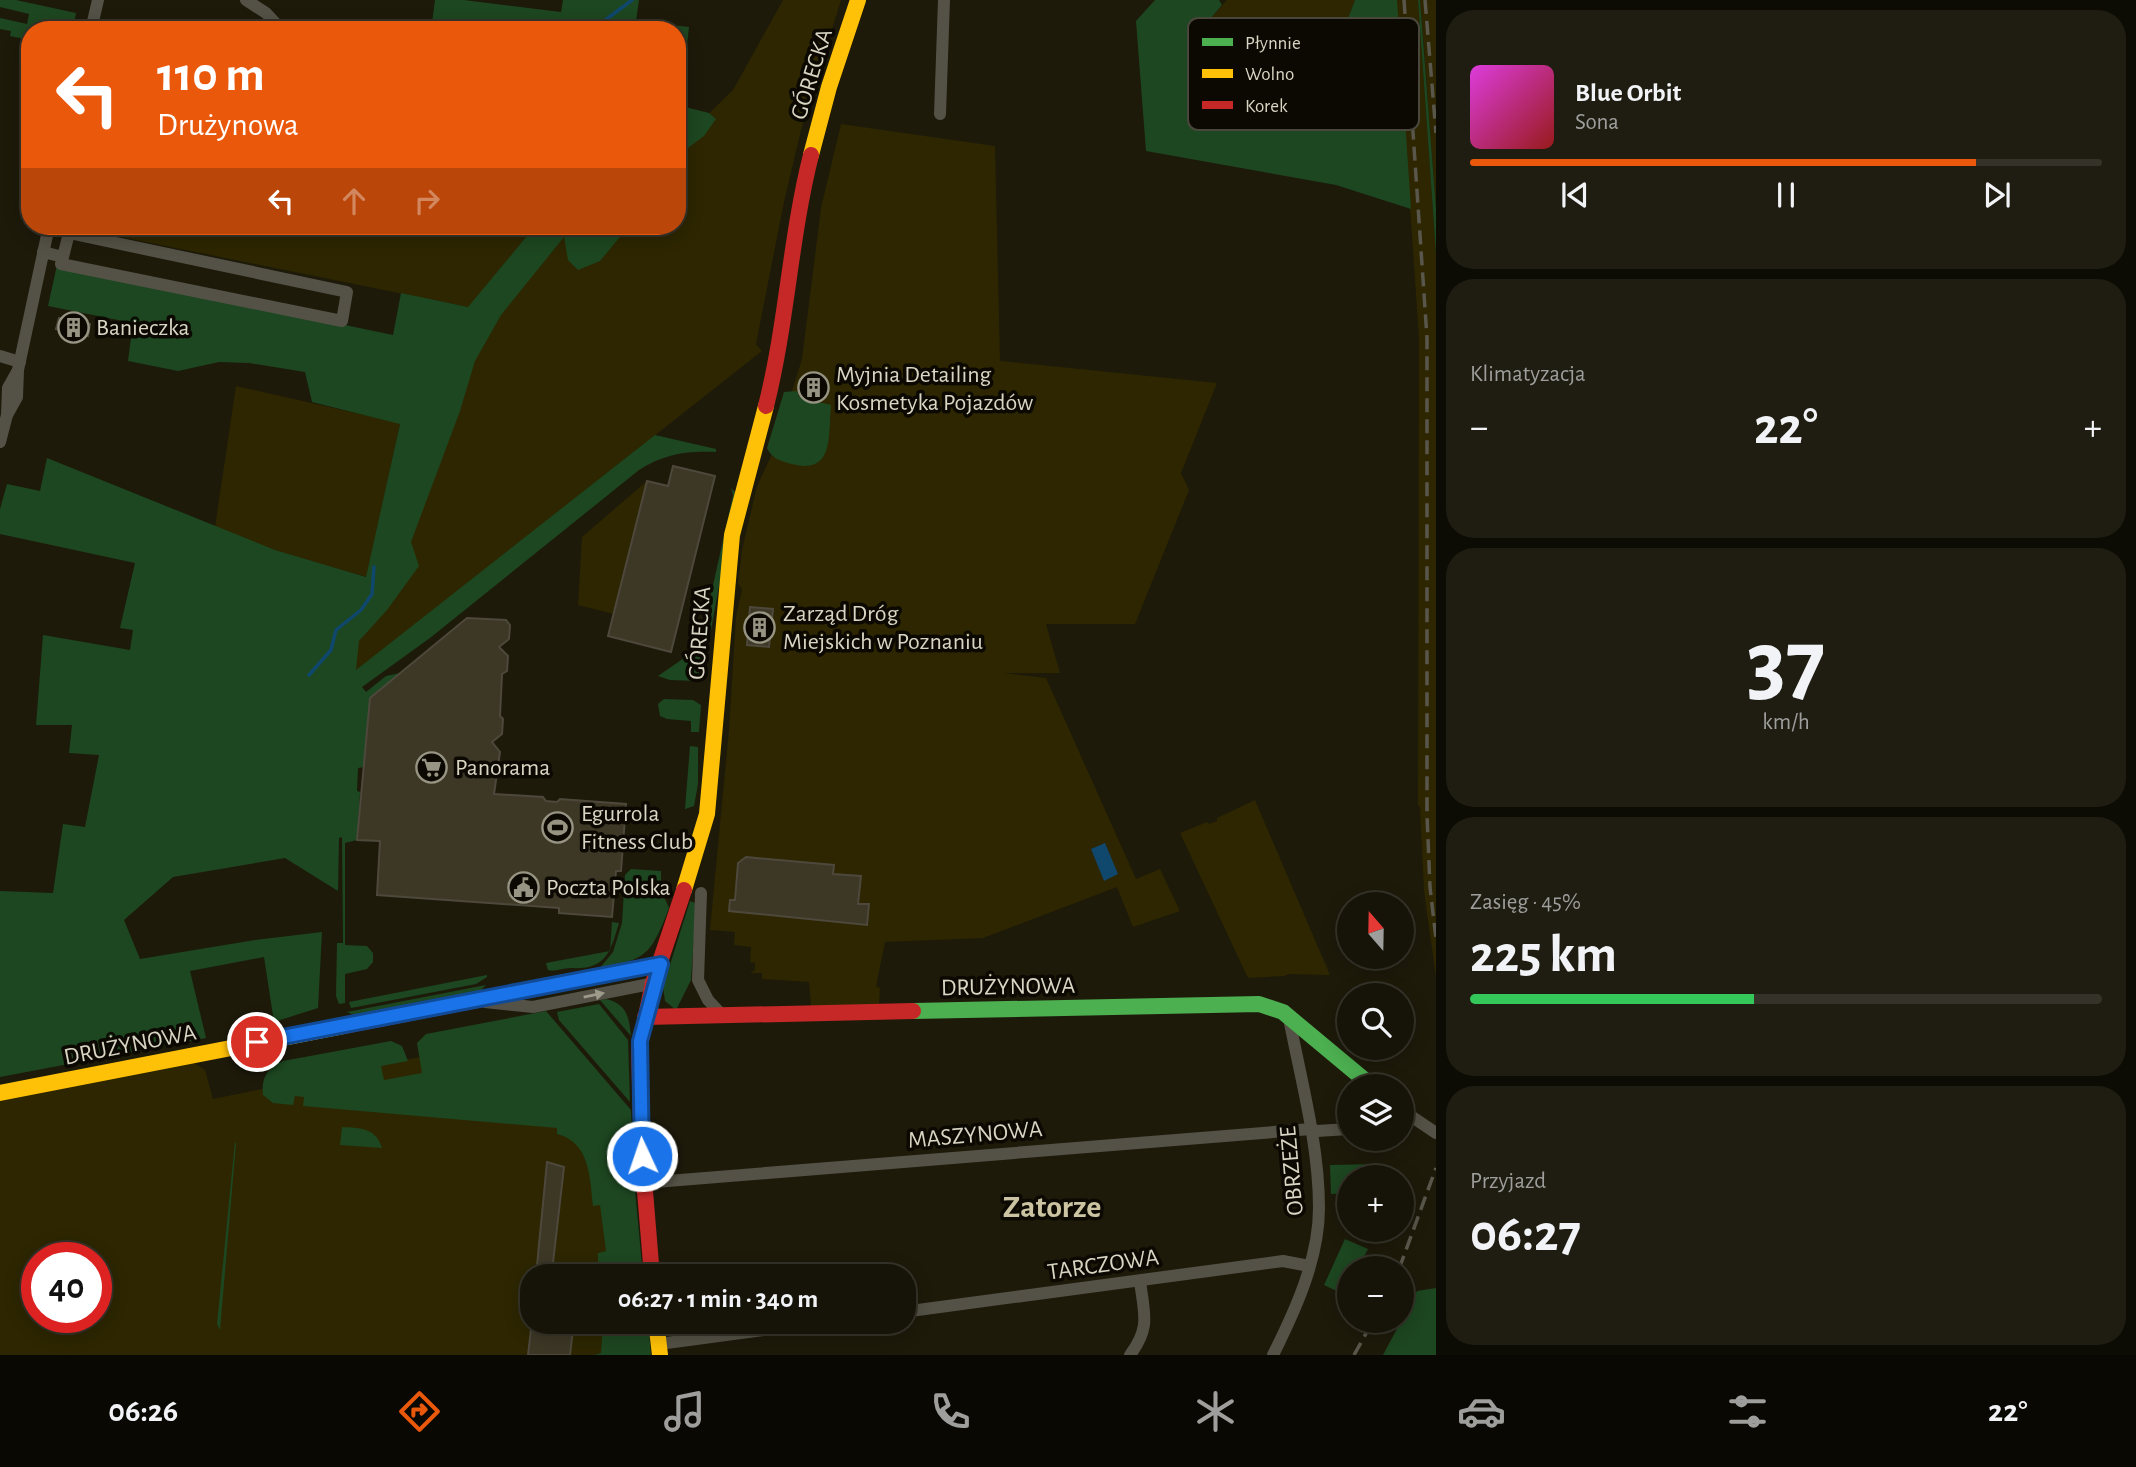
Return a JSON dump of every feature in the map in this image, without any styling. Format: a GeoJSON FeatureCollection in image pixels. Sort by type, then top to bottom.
{"type":"FeatureCollection","features":[{"type":"Feature","properties":{"kind":"street"},"geometry":{"type":"LineString","coordinates":[[93,21],[98,0]]}},
{"type":"Feature","properties":{"kind":"street"},"geometry":{"type":"LineString","coordinates":[[246,0],[274,21]]}},
{"type":"Feature","properties":{"kind":"street","name":"GÓRECKA"},"geometry":{"type":"LineString","coordinates":[[651,1264],[643,1182],[638,1059],[645,1017],[707,814],[730,546],[778,363],[802,194],[829,87],[858,0]]}},
{"type":"Feature","properties":{"kind":"street"},"geometry":{"type":"LineString","coordinates":[[940,114],[944,0]]}},
{"type":"Feature","properties":{"kind":"street"},"geometry":{"type":"LineString","coordinates":[[0,442],[7,415],[8,388],[19,366],[47,235]]}},
{"type":"Feature","properties":{"kind":"street"},"geometry":{"type":"LineString","coordinates":[[68,235],[61,264],[342,321],[347,292],[78,235]]}},
{"type":"Feature","properties":{"kind":"street"},"geometry":{"type":"LineString","coordinates":[[43,252],[63,257]]}},
{"type":"Feature","properties":{"kind":"street"},"geometry":{"type":"LineString","coordinates":[[0,356],[19,366]]}},
{"type":"Feature","properties":{"kind":"street"},"geometry":{"type":"LineString","coordinates":[[701,893],[698,980],[708,1000],[723,1016]]}},
{"type":"Feature","properties":{"kind":"street","name":"DRUŻYNOWA"},"geometry":{"type":"LineString","coordinates":[[0,1093],[661,964]]}},
{"type":"Feature","properties":{"kind":"street","name":"DRUŻYNOWA"},"geometry":{"type":"LineString","coordinates":[[475,1000],[533,1007],[655,983]]}},
{"type":"Feature","properties":{"kind":"street","name":"DRUŻYNOWA"},"geometry":{"type":"LineString","coordinates":[[645,1017],[1259,1004],[1276,1008],[1357,1074]]}},
{"type":"Feature","properties":{"kind":"street","name":"OBRZEŻE"},"geometry":{"type":"LineString","coordinates":[[1273,1355],[1293,1314],[1309,1266],[1319,1210],[1311,1129],[1289,1018]]}},
{"type":"Feature","properties":{"kind":"street"},"geometry":{"type":"LineString","coordinates":[[1416,1121],[1436,1133]]}},
{"type":"Feature","properties":{"kind":"street","name":"MASZYNOWA"},"geometry":{"type":"LineString","coordinates":[[643,1182],[1311,1129],[1337,1130]]}},
{"type":"Feature","properties":{"kind":"street","name":"TARCZOWA"},"geometry":{"type":"LineString","coordinates":[[916,1310],[1283,1261],[1309,1266]]}},
{"type":"Feature","properties":{"kind":"street"},"geometry":{"type":"LineString","coordinates":[[1130,1355],[1142,1339],[1145,1327],[1140,1281]]}},
{"type":"Feature","properties":{"kind":"street"},"geometry":{"type":"LineString","coordinates":[[659,1350],[754,1334]]}},
{"type":"Feature","properties":{"kind":"shaded area"},"geometry":{"type":"Polygon","coordinates":[[[783,0],[841,0],[801,130],[784,202],[756,344],[762,351],[352,674],[356,618],[468,307],[112,235],[686,235],[686,134],[733,90],[783,0]]]}},
{"type":"Feature","properties":{"kind":"shaded area"},"geometry":{"type":"Polygon","coordinates":[[[1227,0],[1355,0],[1348,18],[1211,18],[1227,0]]]}},
{"type":"Feature","properties":{"kind":"shaded area"},"geometry":{"type":"Polygon","coordinates":[[[1396,0],[1418,0],[1436,254],[1436,977],[1424,891],[1418,805],[1419,338],[1405,130],[1419,130],[1419,18],[1397,18],[1396,0]]]}},
{"type":"Feature","properties":{"kind":"shaded area"},"geometry":{"type":"Polygon","coordinates":[[[1420,0],[1436,0],[1436,207],[1422,23],[1420,0]]]}},
{"type":"Feature","properties":{"kind":"shaded area"},"geometry":{"type":"Polygon","coordinates":[[[841,124],[995,146],[1000,361],[1217,383],[1181,473],[1189,490],[1135,624],[1046,624],[1060,673],[1004,673],[1046,678],[1136,879],[1160,869],[1180,911],[1133,927],[1117,887],[983,938],[885,942],[876,986],[880,988],[879,1004],[811,1006],[809,982],[762,979],[762,973],[750,973],[755,970],[755,963],[750,962],[751,947],[734,945],[735,932],[710,930],[729,730],[736,616],[742,590],[738,583],[742,550],[757,486],[773,452],[802,359],[821,208],[841,124]]]}},
{"type":"Feature","properties":{"kind":"shaded area"},"geometry":{"type":"Polygon","coordinates":[[[236,386],[400,423],[367,577],[275,551],[215,527],[236,386]]]}},
{"type":"Feature","properties":{"kind":"shaded area"},"geometry":{"type":"Polygon","coordinates":[[[647,481],[614,614],[578,605],[582,537],[647,481]]]}},
{"type":"Feature","properties":{"kind":"shaded area"},"geometry":{"type":"Polygon","coordinates":[[[1255,800],[1330,975],[1289,974],[1248,978],[1180,833],[1207,822],[1209,824],[1217,821],[1217,818],[1255,800]]]}},
{"type":"Feature","properties":{"kind":"shaded area"},"geometry":{"type":"Polygon","coordinates":[[[539,1033],[579,1074],[612,1264],[520,1264],[520,1334],[618,1334],[620,1355],[0,1355],[0,1101],[193,1062],[205,1070],[213,1099],[539,1033]]]}},
{"type":"Feature","properties":{"kind":"green space"},"geometry":{"type":"Polygon","coordinates":[[[0,0],[16,0],[76,13],[75,21],[28,21],[29,14],[0,7],[0,0]]]}},
{"type":"Feature","properties":{"kind":"green space"},"geometry":{"type":"Polygon","coordinates":[[[435,0],[464,0],[561,12],[563,0],[639,0],[636,21],[432,21],[435,0]]]}},
{"type":"Feature","properties":{"kind":"green space"},"geometry":{"type":"Polygon","coordinates":[[[1155,0],[1219,0],[1222,5],[1211,18],[1188,18],[1188,130],[1406,130],[1411,209],[1336,185],[1146,151],[1136,21],[1155,0]]]}},
{"type":"Feature","properties":{"kind":"green space"},"geometry":{"type":"Polygon","coordinates":[[[1355,0],[1397,0],[1398,18],[1348,18],[1355,0]]]}},
{"type":"Feature","properties":{"kind":"green space"},"geometry":{"type":"Polygon","coordinates":[[[1418,0],[1436,208],[1436,254],[1418,0]]]}},
{"type":"Feature","properties":{"kind":"green space"},"geometry":{"type":"Polygon","coordinates":[[[0,18],[21,23],[21,38],[10,36],[11,31],[0,29],[0,18]]]}},
{"type":"Feature","properties":{"kind":"green space"},"geometry":{"type":"Polygon","coordinates":[[[686,27],[689,27],[686,55],[686,27]]]}},
{"type":"Feature","properties":{"kind":"green space"},"geometry":{"type":"Polygon","coordinates":[[[686,107],[709,113],[716,119],[704,136],[686,149],[686,107]]]}},
{"type":"Feature","properties":{"kind":"green space"},"geometry":{"type":"Polygon","coordinates":[[[522,235],[622,235],[600,261],[578,270],[568,260],[564,237],[501,315],[475,361],[460,411],[411,542],[419,566],[387,610],[359,641],[356,670],[655,435],[716,449],[716,452],[676,455],[658,460],[639,470],[430,638],[362,687],[366,692],[386,676],[400,673],[370,698],[365,767],[358,768],[357,791],[363,793],[360,793],[357,840],[345,843],[345,945],[367,946],[373,953],[373,962],[367,969],[345,974],[345,1003],[339,1004],[336,996],[337,943],[343,943],[342,837],[339,838],[338,891],[285,858],[173,877],[124,920],[140,959],[322,932],[318,1008],[274,1022],[264,957],[190,971],[206,1038],[0,1077],[0,891],[53,893],[63,824],[85,827],[99,755],[69,753],[72,725],[36,725],[43,635],[130,650],[133,630],[120,628],[135,563],[0,534],[0,509],[7,484],[40,491],[47,458],[275,550],[366,577],[400,424],[312,402],[305,372],[249,363],[219,362],[178,371],[128,361],[133,323],[48,306],[57,265],[393,335],[401,293],[468,307],[527,236],[522,235]]]}},
{"type":"Feature","properties":{"kind":"green space"},"geometry":{"type":"Polygon","coordinates":[[[797,391],[799,397],[831,405],[826,451],[814,464],[803,466],[781,461],[767,448],[784,392],[797,391]]]}},
{"type":"Feature","properties":{"kind":"green space"},"geometry":{"type":"Polygon","coordinates":[[[731,488],[736,493],[710,636],[700,641],[696,638],[695,631],[702,635],[733,495],[731,488]]]}},
{"type":"Feature","properties":{"kind":"green space"},"geometry":{"type":"Polygon","coordinates":[[[690,654],[700,657],[705,665],[703,674],[696,681],[670,680],[658,676],[690,654]]]}},
{"type":"Feature","properties":{"kind":"green space"},"geometry":{"type":"Polygon","coordinates":[[[664,699],[693,700],[701,705],[699,732],[691,732],[691,721],[660,716],[658,704],[664,699]]]}},
{"type":"Feature","properties":{"kind":"green space"},"geometry":{"type":"Polygon","coordinates":[[[690,746],[698,747],[698,784],[694,806],[685,809],[690,746]]]}},
{"type":"Feature","properties":{"kind":"green space"},"geometry":{"type":"Polygon","coordinates":[[[631,869],[661,871],[661,890],[669,908],[657,936],[646,952],[628,962],[599,969],[613,952],[622,923],[625,875],[631,869]]]}},
{"type":"Feature","properties":{"kind":"green space"},"geometry":{"type":"Polygon","coordinates":[[[690,901],[696,906],[691,980],[676,1010],[665,1001],[663,987],[690,901]]]}},
{"type":"Feature","properties":{"kind":"green space"},"geometry":{"type":"Polygon","coordinates":[[[612,922],[619,923],[613,943],[610,948],[612,922]]]}},
{"type":"Feature","properties":{"kind":"green space"},"geometry":{"type":"Polygon","coordinates":[[[609,951],[599,963],[582,968],[548,970],[546,963],[609,951]]]}},
{"type":"Feature","properties":{"kind":"green space"},"geometry":{"type":"Polygon","coordinates":[[[487,975],[476,984],[351,1008],[349,1002],[487,975]]]}},
{"type":"Feature","properties":{"kind":"green space"},"geometry":{"type":"Polygon","coordinates":[[[486,985],[479,992],[356,1016],[347,1012],[486,985]]]}},
{"type":"Feature","properties":{"kind":"green space"},"geometry":{"type":"Polygon","coordinates":[[[606,999],[618,1004],[626,1012],[631,1036],[600,1000],[606,999]]]}},
{"type":"Feature","properties":{"kind":"green space"},"geometry":{"type":"Polygon","coordinates":[[[599,1004],[628,1040],[630,1102],[559,1020],[557,1012],[599,1004]]]}},
{"type":"Feature","properties":{"kind":"green space"},"geometry":{"type":"Polygon","coordinates":[[[546,1011],[631,1110],[642,1264],[598,1264],[598,1253],[606,1251],[600,1205],[593,1206],[589,1173],[582,1153],[568,1138],[557,1134],[557,1128],[303,1106],[304,1097],[295,1096],[293,1105],[273,1103],[263,1095],[266,1074],[283,1061],[391,1041],[402,1046],[408,1061],[381,1066],[384,1080],[422,1073],[417,1043],[426,1034],[546,1011]]]}},
{"type":"Feature","properties":{"kind":"green space"},"geometry":{"type":"Polygon","coordinates":[[[342,1127],[367,1130],[376,1136],[382,1148],[340,1145],[342,1127]]]}},
{"type":"Feature","properties":{"kind":"green space"},"geometry":{"type":"Polygon","coordinates":[[[235,1141],[236,1144],[220,1330],[217,1324],[235,1141]]]}},
{"type":"Feature","properties":{"kind":"green space"},"geometry":{"type":"Polygon","coordinates":[[[1380,1164],[1337,1165],[1337,1194],[1331,1194],[1330,1165],[1380,1164]]]}},
{"type":"Feature","properties":{"kind":"green space"},"geometry":{"type":"Polygon","coordinates":[[[1344,1242],[1352,1242],[1368,1249],[1364,1256],[1337,1256],[1344,1242]]]}},
{"type":"Feature","properties":{"kind":"green space"},"geometry":{"type":"Polygon","coordinates":[[[1337,1257],[1337,1291],[1324,1285],[1337,1257]]]}},
{"type":"Feature","properties":{"kind":"green space"},"geometry":{"type":"Polygon","coordinates":[[[1436,1288],[1436,1355],[1383,1355],[1395,1333],[1414,1333],[1414,1297],[1417,1291],[1436,1288]]]}},
{"type":"Feature","properties":{"kind":"green space"},"geometry":{"type":"Polygon","coordinates":[[[602,1334],[649,1334],[651,1355],[594,1355],[601,1353],[602,1334]]]}},
{"type":"Feature","properties":{"kind":"water"},"geometry":{"type":"Polygon","coordinates":[[[1105,843],[1118,874],[1104,881],[1091,849],[1105,843]]]}},
{"type":"Feature","properties":{"kind":"building","name":"Banieczka"},"geometry":{"type":"Polygon","coordinates":[[[59,318],[90,324],[88,336],[56,329],[59,318]]]}},
{"type":"Feature","properties":{"kind":"building","name":"Myjnia Detailing Kosmetyka Pojazdów"},"geometry":{"type":"Polygon","coordinates":[[[806,376],[826,380],[821,400],[801,396],[806,376]]]}},
{"type":"Feature","properties":{"kind":"building"},"geometry":{"type":"Polygon","coordinates":[[[673,466],[715,476],[671,652],[608,636],[647,481],[668,486],[673,466]]]}},
{"type":"Feature","properties":{"kind":"building","name":"Zarząd Dróg Miejskich w Poznaniu"},"geometry":{"type":"Polygon","coordinates":[[[750,607],[773,609],[769,647],[747,645],[750,607]]]}},
{"type":"Feature","properties":{"kind":"building","name":"Panorama"},"geometry":{"type":"Polygon","coordinates":[[[467,618],[506,620],[510,625],[509,639],[499,647],[508,656],[507,671],[502,674],[502,734],[492,742],[500,752],[494,794],[543,797],[546,801],[557,802],[560,799],[626,804],[621,871],[616,871],[612,917],[559,913],[559,908],[377,895],[380,841],[357,840],[370,698],[467,618]]]}},
{"type":"Feature","properties":{"kind":"building"},"geometry":{"type":"Polygon","coordinates":[[[746,857],[834,865],[833,874],[861,876],[858,904],[869,904],[867,925],[729,911],[730,900],[735,900],[738,863],[746,857]]]}},
{"type":"Feature","properties":{"kind":"building"},"geometry":{"type":"Polygon","coordinates":[[[547,1162],[564,1167],[553,1263],[566,1264],[537,1264],[547,1162]]]}},
{"type":"Feature","properties":{"kind":"building"},"geometry":{"type":"Polygon","coordinates":[[[530,1334],[572,1334],[570,1355],[528,1355],[530,1334]]]}},
{"type":"Feature","properties":{"kind":"waterway"},"geometry":{"type":"LineString","coordinates":[[604,21],[632,0]]}},
{"type":"Feature","properties":{"kind":"waterway"},"geometry":{"type":"LineString","coordinates":[[309,675],[331,650],[336,630],[361,610],[372,594],[374,567]]}},
{"type":"Feature","properties":{"kind":"railway"},"geometry":{"type":"LineString","coordinates":[[1404,0],[1405,18]]}},
{"type":"Feature","properties":{"kind":"railway"},"geometry":{"type":"LineString","coordinates":[[1425,0],[1436,133]]}},
{"type":"Feature","properties":{"kind":"railway"},"geometry":{"type":"LineString","coordinates":[[1413,130],[1427,338],[1427,815],[1430,887],[1436,939]]}},
{"type":"Feature","properties":{"kind":"railway"},"geometry":{"type":"LineString","coordinates":[[1404,1256],[1436,1168]]}},
{"type":"Feature","properties":{"kind":"railway"},"geometry":{"type":"LineString","coordinates":[[1354,1355],[1366,1333]]}},
{"type":"Feature","properties":{"kind":"traffic: fast"},"geometry":{"type":"LineString","coordinates":[[913,1011],[1259,1004],[1283,1012],[1357,1074]]}},
{"type":"Feature","properties":{"kind":"traffic: slow"},"geometry":{"type":"LineString","coordinates":[[811,155],[829,87],[858,0]]}},
{"type":"Feature","properties":{"kind":"traffic: slow"},"geometry":{"type":"LineString","coordinates":[[684,890],[707,814],[732,535],[766,406]]}},
{"type":"Feature","properties":{"kind":"traffic: slow"},"geometry":{"type":"LineString","coordinates":[[0,1093],[344,1026]]}},
{"type":"Feature","properties":{"kind":"traffic: slow"},"geometry":{"type":"LineString","coordinates":[[658,1334],[660,1355]]}},
{"type":"Feature","properties":{"kind":"traffic: jam"},"geometry":{"type":"LineString","coordinates":[[766,406],[811,155]]}},
{"type":"Feature","properties":{"kind":"traffic: jam"},"geometry":{"type":"LineString","coordinates":[[651,1264],[642,1155],[639,1049],[653,983],[684,890]]}},
{"type":"Feature","properties":{"kind":"traffic: jam"},"geometry":{"type":"LineString","coordinates":[[344,1026],[661,964]]}},
{"type":"Feature","properties":{"kind":"traffic: jam"},"geometry":{"type":"LineString","coordinates":[[645,1017],[913,1011]]}},
{"type":"Feature","properties":{"kind":"place","name":"Banieczka"},"geometry":{"type":"Point","coordinates":[73,327]}},
{"type":"Feature","properties":{"kind":"place","name":"Myjnia Detailing Kosmetyka Pojazdów"},"geometry":{"type":"Point","coordinates":[813,388]}},
{"type":"Feature","properties":{"kind":"place","name":"Zarząd Dróg Miejskich w Poznaniu"},"geometry":{"type":"Point","coordinates":[760,627]}},
{"type":"Feature","properties":{"kind":"place","name":"Panorama"},"geometry":{"type":"Point","coordinates":[432,767]}},
{"type":"Feature","properties":{"kind":"place","name":"Egurrola Fitness Club"},"geometry":{"type":"Point","coordinates":[558,827]}},
{"type":"Feature","properties":{"kind":"place","name":"Poczta Polska"},"geometry":{"type":"Point","coordinates":[523,887]}},
{"type":"Feature","properties":{"kind":"district","name":"Zatorze"},"geometry":{"type":"Point","coordinates":[1052,1206]}},
{"type":"Feature","properties":{"kind":"route"},"geometry":{"type":"LineString","coordinates":[[257,1042],[661,964],[645,1017],[638,1059],[642,1156]]}}]}
